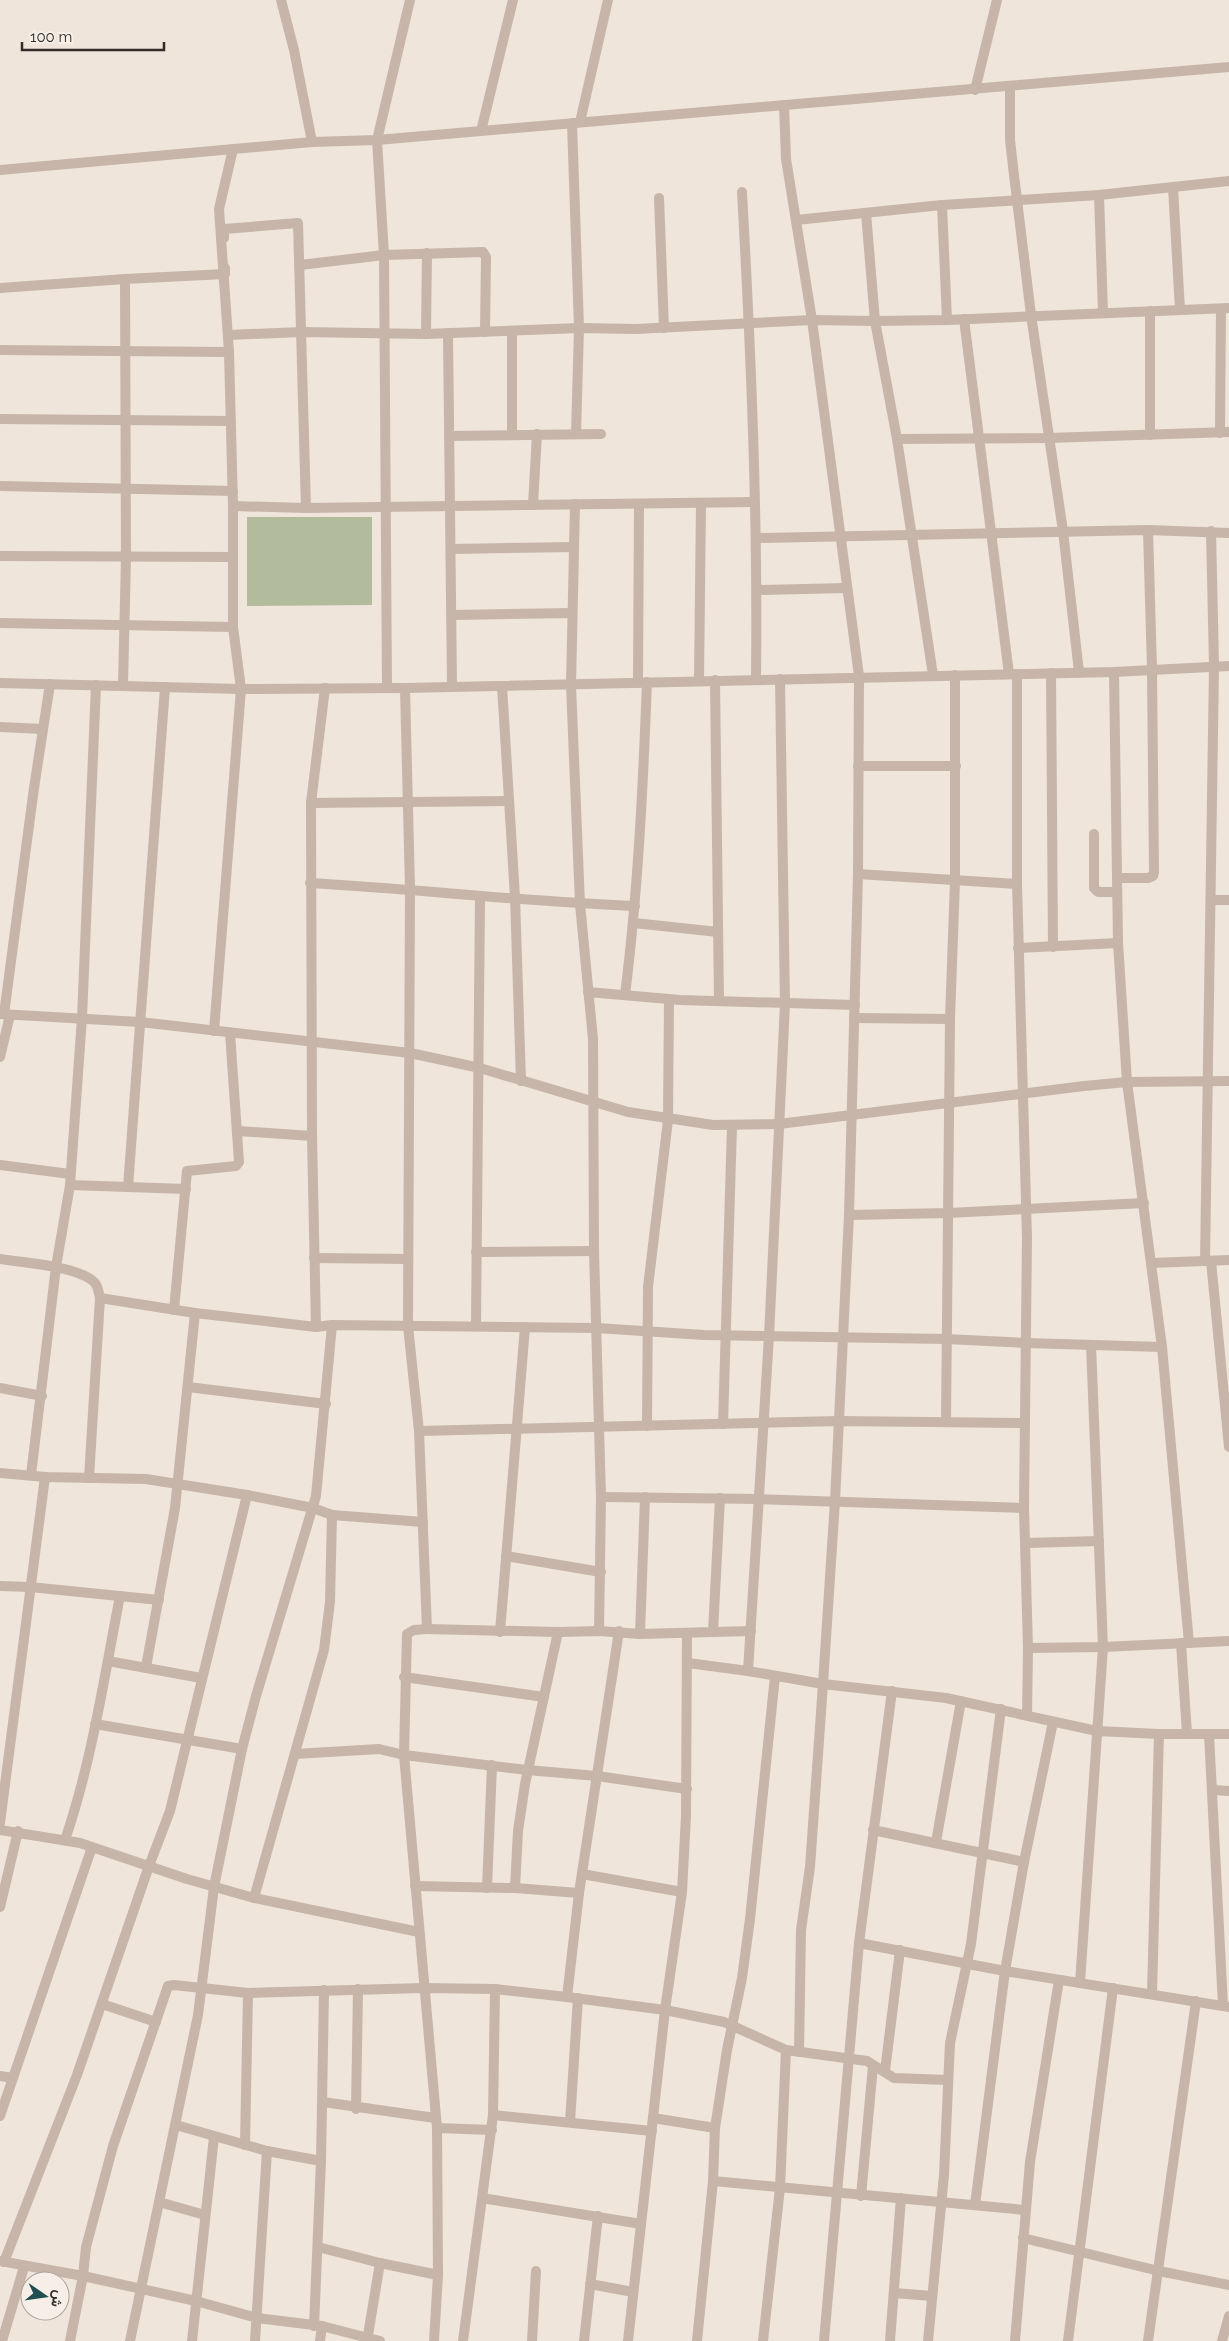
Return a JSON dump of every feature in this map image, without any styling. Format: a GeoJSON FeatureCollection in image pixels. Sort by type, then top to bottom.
{"type":"FeatureCollection","features":[{"type":"Feature","properties":{"kind":"street"},"geometry":{"type":"LineString","coordinates":[[281,0],[294,50],[312,142]]}},
{"type":"Feature","properties":{"kind":"street"},"geometry":{"type":"LineString","coordinates":[[388,688],[384,506],[384,255],[377,140],[410,0]]}},
{"type":"Feature","properties":{"kind":"street"},"geometry":{"type":"LineString","coordinates":[[481,131],[513,0]]}},
{"type":"Feature","properties":{"kind":"street"},"geometry":{"type":"LineString","coordinates":[[576,434],[579,328],[576,122],[608,0]]}},
{"type":"Feature","properties":{"kind":"street"},"geometry":{"type":"LineString","coordinates":[[975,90],[997,0]]}},
{"type":"Feature","properties":{"kind":"street"},"geometry":{"type":"LineString","coordinates":[[0,170],[312,142],[377,140],[1229,67]]}},
{"type":"Feature","properties":{"kind":"street"},"geometry":{"type":"LineString","coordinates":[[1010,86],[1010,140],[1030,315],[1063,531],[1080,672]]}},
{"type":"Feature","properties":{"kind":"street"},"geometry":{"type":"LineString","coordinates":[[784,105],[786,159],[812,320],[839,536],[859,676],[858,874],[844,1337],[835,1502],[810,1867],[801,1930],[799,2052]]}},
{"type":"Feature","properties":{"kind":"street"},"geometry":{"type":"LineString","coordinates":[[225,274],[219,209],[233,149]]}},
{"type":"Feature","properties":{"kind":"street"},"geometry":{"type":"LineString","coordinates":[[796,220],[942,205],[1099,196],[1229,181]]}},
{"type":"Feature","properties":{"kind":"street"},"geometry":{"type":"LineString","coordinates":[[1173,187],[1180,310]]}},
{"type":"Feature","properties":{"kind":"street"},"geometry":{"type":"LineString","coordinates":[[742,192],[749,324],[756,538],[756,680]]}},
{"type":"Feature","properties":{"kind":"street"},"geometry":{"type":"LineString","coordinates":[[1099,196],[1103,312]]}},
{"type":"Feature","properties":{"kind":"street"},"geometry":{"type":"LineString","coordinates":[[659,198],[664,328]]}},
{"type":"Feature","properties":{"kind":"street"},"geometry":{"type":"LineString","coordinates":[[942,205],[947,320]]}},
{"type":"Feature","properties":{"kind":"street"},"geometry":{"type":"LineString","coordinates":[[866,213],[875,321],[897,439],[933,675]]}},
{"type":"Feature","properties":{"kind":"street"},"geometry":{"type":"LineString","coordinates":[[214,1031],[241,689],[233,628],[233,491],[224,229],[298,223],[306,508]]}},
{"type":"Feature","properties":{"kind":"street"},"geometry":{"type":"LineString","coordinates":[[300,265],[384,255],[483,252],[486,257],[485,332]]}},
{"type":"Feature","properties":{"kind":"street"},"geometry":{"type":"LineString","coordinates":[[426,334],[427,254]]}},
{"type":"Feature","properties":{"kind":"street"},"geometry":{"type":"LineString","coordinates":[[0,288],[225,274]]}},
{"type":"Feature","properties":{"kind":"street"},"geometry":{"type":"LineString","coordinates":[[123,685],[126,557],[124,421],[125,279]]}},
{"type":"Feature","properties":{"kind":"street"},"geometry":{"type":"LineString","coordinates":[[228,335],[302,332],[426,334],[579,328],[664,328],[812,320],[947,320],[1225,308],[1225,433],[1048,438],[897,439]]}},
{"type":"Feature","properties":{"kind":"street"},"geometry":{"type":"LineString","coordinates":[[1150,311],[1150,435]]}},
{"type":"Feature","properties":{"kind":"street"},"geometry":{"type":"LineString","coordinates":[[964,319],[991,532],[1013,674],[1021,1094],[1026,1208],[1024,1508],[1028,1648],[1027,1715]]}},
{"type":"Feature","properties":{"kind":"street"},"geometry":{"type":"LineString","coordinates":[[512,332],[512,434]]}},
{"type":"Feature","properties":{"kind":"street"},"geometry":{"type":"LineString","coordinates":[[448,333],[449,506],[452,549],[452,687]]}},
{"type":"Feature","properties":{"kind":"street"},"geometry":{"type":"LineString","coordinates":[[0,350],[229,352]]}},
{"type":"Feature","properties":{"kind":"street"},"geometry":{"type":"LineString","coordinates":[[0,419],[230,420]]}},
{"type":"Feature","properties":{"kind":"street"},"geometry":{"type":"LineString","coordinates":[[533,505],[537,434]]}},
{"type":"Feature","properties":{"kind":"street"},"geometry":{"type":"LineString","coordinates":[[448,436],[602,434]]}},
{"type":"Feature","properties":{"kind":"street"},"geometry":{"type":"LineString","coordinates":[[0,486],[233,491]]}},
{"type":"Feature","properties":{"kind":"street"},"geometry":{"type":"LineString","coordinates":[[233,506],[306,508],[754,502]]}},
{"type":"Feature","properties":{"kind":"street"},"geometry":{"type":"LineString","coordinates":[[699,680],[701,503]]}},
{"type":"Feature","properties":{"kind":"street"},"geometry":{"type":"LineString","coordinates":[[574,504],[571,685],[580,904],[593,1039],[594,1251],[601,1497],[599,1631]]}},
{"type":"Feature","properties":{"kind":"street"},"geometry":{"type":"LineString","coordinates":[[625,995],[634,923],[643,777],[639,504]]}},
{"type":"Feature","properties":{"kind":"street"},"geometry":{"type":"LineString","coordinates":[[756,538],[1148,530],[1229,533]]}},
{"type":"Feature","properties":{"kind":"street"},"geometry":{"type":"LineString","coordinates":[[1117,878],[1148,878],[1153,876],[1154,872],[1152,669],[1148,530]]}},
{"type":"Feature","properties":{"kind":"street"},"geometry":{"type":"LineString","coordinates":[[1211,531],[1214,666],[1208,1261],[1228,1417],[1229,1447]]}},
{"type":"Feature","properties":{"kind":"street"},"geometry":{"type":"LineString","coordinates":[[452,549],[574,547]]}},
{"type":"Feature","properties":{"kind":"street"},"geometry":{"type":"LineString","coordinates":[[0,556],[233,557]]}},
{"type":"Feature","properties":{"kind":"street"},"geometry":{"type":"LineString","coordinates":[[757,590],[846,588]]}},
{"type":"Feature","properties":{"kind":"street"},"geometry":{"type":"LineString","coordinates":[[452,615],[572,613]]}},
{"type":"Feature","properties":{"kind":"street"},"geometry":{"type":"LineString","coordinates":[[0,623],[233,628]]}},
{"type":"Feature","properties":{"kind":"street"},"geometry":{"type":"LineString","coordinates":[[0,683],[241,689],[405,688],[859,676],[1114,672],[1229,666]]}},
{"type":"Feature","properties":{"kind":"street"},"geometry":{"type":"LineString","coordinates":[[1114,672],[1116,892],[1127,1082],[1162,1346],[1185,1643],[1187,1734]]}},
{"type":"Feature","properties":{"kind":"street"},"geometry":{"type":"LineString","coordinates":[[1051,673],[1053,946]]}},
{"type":"Feature","properties":{"kind":"street"},"geometry":{"type":"LineString","coordinates":[[946,1421],[950,1019],[955,881],[955,675]]}},
{"type":"Feature","properties":{"kind":"street"},"geometry":{"type":"LineString","coordinates":[[748,1671],[769,1336],[785,1004],[780,679]]}},
{"type":"Feature","properties":{"kind":"street"},"geometry":{"type":"LineString","coordinates":[[715,680],[719,1002]]}},
{"type":"Feature","properties":{"kind":"street"},"geometry":{"type":"LineString","coordinates":[[0,1057],[50,684]]}},
{"type":"Feature","properties":{"kind":"street"},"geometry":{"type":"LineString","coordinates":[[31,1475],[56,1267],[70,1185],[82,1018],[96,685]]}},
{"type":"Feature","properties":{"kind":"street"},"geometry":{"type":"LineString","coordinates":[[128,1187],[165,686]]}},
{"type":"Feature","properties":{"kind":"street"},"geometry":{"type":"LineString","coordinates":[[502,686],[515,898],[521,1081]]}},
{"type":"Feature","properties":{"kind":"street"},"geometry":{"type":"LineString","coordinates":[[316,1327],[312,1136],[311,803],[325,688]]}},
{"type":"Feature","properties":{"kind":"street"},"geometry":{"type":"LineString","coordinates":[[405,688],[410,888],[408,1326],[419,1431],[427,1629]]}},
{"type":"Feature","properties":{"kind":"street"},"geometry":{"type":"LineString","coordinates":[[0,727],[43,729]]}},
{"type":"Feature","properties":{"kind":"street"},"geometry":{"type":"LineString","coordinates":[[858,766],[956,766]]}},
{"type":"Feature","properties":{"kind":"street"},"geometry":{"type":"LineString","coordinates":[[311,803],[509,801]]}},
{"type":"Feature","properties":{"kind":"street"},"geometry":{"type":"LineString","coordinates":[[1094,834],[1094,888],[1098,892],[1116,892]]}},
{"type":"Feature","properties":{"kind":"street"},"geometry":{"type":"LineString","coordinates":[[858,874],[1017,884]]}},
{"type":"Feature","properties":{"kind":"street"},"geometry":{"type":"LineString","coordinates":[[310,883],[410,888],[580,904],[635,906]]}},
{"type":"Feature","properties":{"kind":"street"},"geometry":{"type":"LineString","coordinates":[[476,1326],[480,1068],[480,896]]}},
{"type":"Feature","properties":{"kind":"street"},"geometry":{"type":"LineString","coordinates":[[1211,900],[1229,900]]}},
{"type":"Feature","properties":{"kind":"street"},"geometry":{"type":"LineString","coordinates":[[634,923],[718,932]]}},
{"type":"Feature","properties":{"kind":"street"},"geometry":{"type":"LineString","coordinates":[[1018,948],[1118,943]]}},
{"type":"Feature","properties":{"kind":"street"},"geometry":{"type":"LineString","coordinates":[[588,992],[719,1002],[855,1005]]}},
{"type":"Feature","properties":{"kind":"street"},"geometry":{"type":"LineString","coordinates":[[647,1426],[646,1331],[649,1269],[668,1120],[669,999]]}},
{"type":"Feature","properties":{"kind":"street"},"geometry":{"type":"LineString","coordinates":[[5,1014],[140,1022],[410,1053],[480,1068],[592,1103],[668,1120],[732,1126],[779,1124],[1127,1082],[1229,1081]]}},
{"type":"Feature","properties":{"kind":"street"},"geometry":{"type":"LineString","coordinates":[[854,1018],[950,1019]]}},
{"type":"Feature","properties":{"kind":"street"},"geometry":{"type":"LineString","coordinates":[[174,1310],[186,1174],[190,1170],[238,1164],[238,1131],[230,1033]]}},
{"type":"Feature","properties":{"kind":"street"},"geometry":{"type":"LineString","coordinates":[[723,1424],[732,1126]]}},
{"type":"Feature","properties":{"kind":"street"},"geometry":{"type":"LineString","coordinates":[[238,1131],[312,1136]]}},
{"type":"Feature","properties":{"kind":"street"},"geometry":{"type":"LineString","coordinates":[[0,1165],[70,1174]]}},
{"type":"Feature","properties":{"kind":"street"},"geometry":{"type":"LineString","coordinates":[[70,1185],[186,1189]]}},
{"type":"Feature","properties":{"kind":"street"},"geometry":{"type":"LineString","coordinates":[[849,1214],[948,1213],[1144,1203]]}},
{"type":"Feature","properties":{"kind":"street"},"geometry":{"type":"LineString","coordinates":[[476,1252],[594,1251]]}},
{"type":"Feature","properties":{"kind":"street"},"geometry":{"type":"LineString","coordinates":[[314,1258],[408,1259]]}},
{"type":"Feature","properties":{"kind":"street"},"geometry":{"type":"LineString","coordinates":[[0,1259],[56,1267],[94,1281],[98,1287],[100,1298],[89,1478]]}},
{"type":"Feature","properties":{"kind":"street"},"geometry":{"type":"LineString","coordinates":[[1152,1263],[1229,1260]]}},
{"type":"Feature","properties":{"kind":"street"},"geometry":{"type":"LineString","coordinates":[[100,1298],[195,1313],[316,1327],[332,1325],[597,1328],[726,1335],[946,1339],[1162,1346]]}},
{"type":"Feature","properties":{"kind":"street"},"geometry":{"type":"LineString","coordinates":[[146,1667],[178,1484],[195,1313]]}},
{"type":"Feature","properties":{"kind":"street"},"geometry":{"type":"LineString","coordinates":[[130,2341],[203,1987],[214,1888],[242,1749],[256,1696],[313,1508],[318,1485],[332,1325]]}},
{"type":"Feature","properties":{"kind":"street"},"geometry":{"type":"LineString","coordinates":[[500,1632],[525,1327]]}},
{"type":"Feature","properties":{"kind":"street"},"geometry":{"type":"LineString","coordinates":[[1080,1983],[1103,1647],[1091,1345]]}},
{"type":"Feature","properties":{"kind":"street"},"geometry":{"type":"LineString","coordinates":[[188,1387],[326,1404]]}},
{"type":"Feature","properties":{"kind":"street"},"geometry":{"type":"LineString","coordinates":[[0,1388],[42,1396]]}},
{"type":"Feature","properties":{"kind":"street"},"geometry":{"type":"LineString","coordinates":[[419,1431],[839,1421],[1026,1423]]}},
{"type":"Feature","properties":{"kind":"street"},"geometry":{"type":"LineString","coordinates":[[0,1473],[45,1477],[131,1477],[247,1494],[313,1508],[332,1515],[423,1522]]}},
{"type":"Feature","properties":{"kind":"street"},"geometry":{"type":"LineString","coordinates":[[0,1823],[45,1477]]}},
{"type":"Feature","properties":{"kind":"street"},"geometry":{"type":"LineString","coordinates":[[247,1494],[170,1811],[149,1866],[102,2004],[2,2262],[141,2288],[258,2318],[318,2326],[367,2340],[380,2341]]}},
{"type":"Feature","properties":{"kind":"street"},"geometry":{"type":"LineString","coordinates":[[601,1497],[720,1498],[1024,1508]]}},
{"type":"Feature","properties":{"kind":"street"},"geometry":{"type":"LineString","coordinates":[[640,1634],[645,1497]]}},
{"type":"Feature","properties":{"kind":"street"},"geometry":{"type":"LineString","coordinates":[[713,1632],[720,1498]]}},
{"type":"Feature","properties":{"kind":"street"},"geometry":{"type":"LineString","coordinates":[[254,1898],[319,1670],[328,1628],[332,1515]]}},
{"type":"Feature","properties":{"kind":"street"},"geometry":{"type":"LineString","coordinates":[[1026,1543],[1099,1541]]}},
{"type":"Feature","properties":{"kind":"street"},"geometry":{"type":"LineString","coordinates":[[506,1556],[601,1572]]}},
{"type":"Feature","properties":{"kind":"street"},"geometry":{"type":"LineString","coordinates":[[0,1586],[30,1587],[159,1600]]}},
{"type":"Feature","properties":{"kind":"street"},"geometry":{"type":"LineString","coordinates":[[65,1840],[82,1789],[120,1596]]}},
{"type":"Feature","properties":{"kind":"street"},"geometry":{"type":"LineString","coordinates":[[434,2341],[438,2275],[436,2123],[404,1755],[404,1677],[407,1634],[414,1630],[427,1629],[500,1632],[619,1631],[640,1634],[751,1630]]}},
{"type":"Feature","properties":{"kind":"street"},"geometry":{"type":"LineString","coordinates":[[570,2122],[573,1997],[579,1893],[619,1631]]}},
{"type":"Feature","properties":{"kind":"street"},"geometry":{"type":"LineString","coordinates":[[515,1888],[518,1831],[527,1770],[558,1632]]}},
{"type":"Feature","properties":{"kind":"street"},"geometry":{"type":"LineString","coordinates":[[628,2341],[665,2010],[682,1892],[687,1789],[687,1633]]}},
{"type":"Feature","properties":{"kind":"street"},"geometry":{"type":"LineString","coordinates":[[1028,1648],[1103,1647],[1229,1641]]}},
{"type":"Feature","properties":{"kind":"street"},"geometry":{"type":"LineString","coordinates":[[108,1661],[201,1678]]}},
{"type":"Feature","properties":{"kind":"street"},"geometry":{"type":"LineString","coordinates":[[688,1663],[822,1684],[892,1691],[961,1701],[1097,1731],[1159,1734],[1229,1734]]}},
{"type":"Feature","properties":{"kind":"street"},"geometry":{"type":"LineString","coordinates":[[697,2341],[713,2181],[715,2128],[732,2024],[742,1978],[750,1919],[775,1676]]}},
{"type":"Feature","properties":{"kind":"street"},"geometry":{"type":"LineString","coordinates":[[404,1677],[544,1697]]}},
{"type":"Feature","properties":{"kind":"street"},"geometry":{"type":"LineString","coordinates":[[824,2341],[859,1943],[892,1691]]}},
{"type":"Feature","properties":{"kind":"street"},"geometry":{"type":"LineString","coordinates":[[936,1842],[961,1701]]}},
{"type":"Feature","properties":{"kind":"street"},"geometry":{"type":"LineString","coordinates":[[928,2341],[942,2202],[947,2080],[952,2028],[967,1963],[1001,1709]]}},
{"type":"Feature","properties":{"kind":"street"},"geometry":{"type":"LineString","coordinates":[[976,2205],[1005,1971],[1024,1862],[1053,1722]]}},
{"type":"Feature","properties":{"kind":"street"},"geometry":{"type":"LineString","coordinates":[[95,1724],[242,1749]]}},
{"type":"Feature","properties":{"kind":"street"},"geometry":{"type":"LineString","coordinates":[[1152,1994],[1159,1734]]}},
{"type":"Feature","properties":{"kind":"street"},"geometry":{"type":"LineString","coordinates":[[859,1943],[1005,1971],[1226,2006],[1209,1734]]}},
{"type":"Feature","properties":{"kind":"street"},"geometry":{"type":"LineString","coordinates":[[295,1754],[379,1750],[404,1755],[492,1764],[527,1770],[598,1776],[687,1789]]}},
{"type":"Feature","properties":{"kind":"street"},"geometry":{"type":"LineString","coordinates":[[487,1888],[492,1764]]}},
{"type":"Feature","properties":{"kind":"street"},"geometry":{"type":"LineString","coordinates":[[1213,1790],[1229,1790]]}},
{"type":"Feature","properties":{"kind":"street"},"geometry":{"type":"LineString","coordinates":[[0,1830],[18,1831],[92,1847],[214,1888],[254,1898],[419,1932]]}},
{"type":"Feature","properties":{"kind":"street"},"geometry":{"type":"LineString","coordinates":[[873,1830],[1024,1862]]}},
{"type":"Feature","properties":{"kind":"street"},"geometry":{"type":"LineString","coordinates":[[0,1907],[18,1831]]}},
{"type":"Feature","properties":{"kind":"street"},"geometry":{"type":"LineString","coordinates":[[0,2116],[92,1847]]}},
{"type":"Feature","properties":{"kind":"street"},"geometry":{"type":"LineString","coordinates":[[582,1874],[682,1892]]}},
{"type":"Feature","properties":{"kind":"street"},"geometry":{"type":"LineString","coordinates":[[416,1886],[515,1888],[579,1893]]}},
{"type":"Feature","properties":{"kind":"street"},"geometry":{"type":"LineString","coordinates":[[885,2072],[900,1950]]}},
{"type":"Feature","properties":{"kind":"street"},"geometry":{"type":"LineString","coordinates":[[1015,2341],[1025,2210],[1039,2095],[1059,1980]]}},
{"type":"Feature","properties":{"kind":"street"},"geometry":{"type":"LineString","coordinates":[[70,2341],[83,2276],[86,2247],[113,2146],[168,1986],[203,1987],[248,1993],[423,1988],[496,1990],[573,1997],[665,2010],[732,2024],[786,2050],[867,2061],[894,2078],[947,2080]]}},
{"type":"Feature","properties":{"kind":"street"},"geometry":{"type":"LineString","coordinates":[[1068,2341],[1113,1988]]}},
{"type":"Feature","properties":{"kind":"street"},"geometry":{"type":"LineString","coordinates":[[356,2108],[358,1989]]}},
{"type":"Feature","properties":{"kind":"street"},"geometry":{"type":"LineString","coordinates":[[320,2341],[318,2326],[318,2247],[323,2102],[324,1990]]}},
{"type":"Feature","properties":{"kind":"street"},"geometry":{"type":"LineString","coordinates":[[463,2341],[492,2130],[496,1990]]}},
{"type":"Feature","properties":{"kind":"street"},"geometry":{"type":"LineString","coordinates":[[245,2145],[248,1993]]}},
{"type":"Feature","properties":{"kind":"street"},"geometry":{"type":"LineString","coordinates":[[1148,2341],[1196,2001]]}},
{"type":"Feature","properties":{"kind":"street"},"geometry":{"type":"LineString","coordinates":[[102,2004],[156,2022]]}},
{"type":"Feature","properties":{"kind":"street"},"geometry":{"type":"LineString","coordinates":[[763,2341],[780,2188],[786,2050]]}},
{"type":"Feature","properties":{"kind":"street"},"geometry":{"type":"LineString","coordinates":[[861,2196],[873,2066]]}},
{"type":"Feature","properties":{"kind":"street"},"geometry":{"type":"LineString","coordinates":[[0,2076],[13,2078]]}},
{"type":"Feature","properties":{"kind":"street"},"geometry":{"type":"LineString","coordinates":[[323,2102],[436,2123],[492,2130]]}},
{"type":"Feature","properties":{"kind":"street"},"geometry":{"type":"LineString","coordinates":[[493,2115],[652,2131]]}},
{"type":"Feature","properties":{"kind":"street"},"geometry":{"type":"LineString","coordinates":[[653,2118],[715,2128]]}},
{"type":"Feature","properties":{"kind":"street"},"geometry":{"type":"LineString","coordinates":[[176,2125],[267,2151],[321,2161]]}},
{"type":"Feature","properties":{"kind":"street"},"geometry":{"type":"LineString","coordinates":[[192,2341],[214,2137]]}},
{"type":"Feature","properties":{"kind":"street"},"geometry":{"type":"LineString","coordinates":[[256,2341],[267,2151]]}},
{"type":"Feature","properties":{"kind":"street"},"geometry":{"type":"LineString","coordinates":[[713,2181],[836,2194],[1025,2210]]}},
{"type":"Feature","properties":{"kind":"street"},"geometry":{"type":"LineString","coordinates":[[482,2198],[641,2224]]}},
{"type":"Feature","properties":{"kind":"street"},"geometry":{"type":"LineString","coordinates":[[890,2341],[901,2198]]}},
{"type":"Feature","properties":{"kind":"street"},"geometry":{"type":"LineString","coordinates":[[159,2202],[205,2215]]}},
{"type":"Feature","properties":{"kind":"street"},"geometry":{"type":"LineString","coordinates":[[584,2341],[598,2216]]}},
{"type":"Feature","properties":{"kind":"street"},"geometry":{"type":"LineString","coordinates":[[1023,2238],[1080,2253],[1229,2285]]}},
{"type":"Feature","properties":{"kind":"street"},"geometry":{"type":"LineString","coordinates":[[318,2247],[438,2275]]}},
{"type":"Feature","properties":{"kind":"street"},"geometry":{"type":"LineString","coordinates":[[367,2340],[380,2263]]}},
{"type":"Feature","properties":{"kind":"street"},"geometry":{"type":"LineString","coordinates":[[2,2341],[24,2267]]}},
{"type":"Feature","properties":{"kind":"street"},"geometry":{"type":"LineString","coordinates":[[532,2341],[536,2271]]}},
{"type":"Feature","properties":{"kind":"street"},"geometry":{"type":"LineString","coordinates":[[590,2284],[633,2292]]}},
{"type":"Feature","properties":{"kind":"street"},"geometry":{"type":"LineString","coordinates":[[894,2293],[932,2296]]}},
{"type":"Feature","properties":{"kind":"street"},"geometry":{"type":"LineString","coordinates":[[1222,2341],[1229,2316]]}},
{"type":"Feature","properties":{"kind":"green space"},"geometry":{"type":"Polygon","coordinates":[[[247,517],[372,517],[372,605],[247,606],[247,517]]]}}]}
